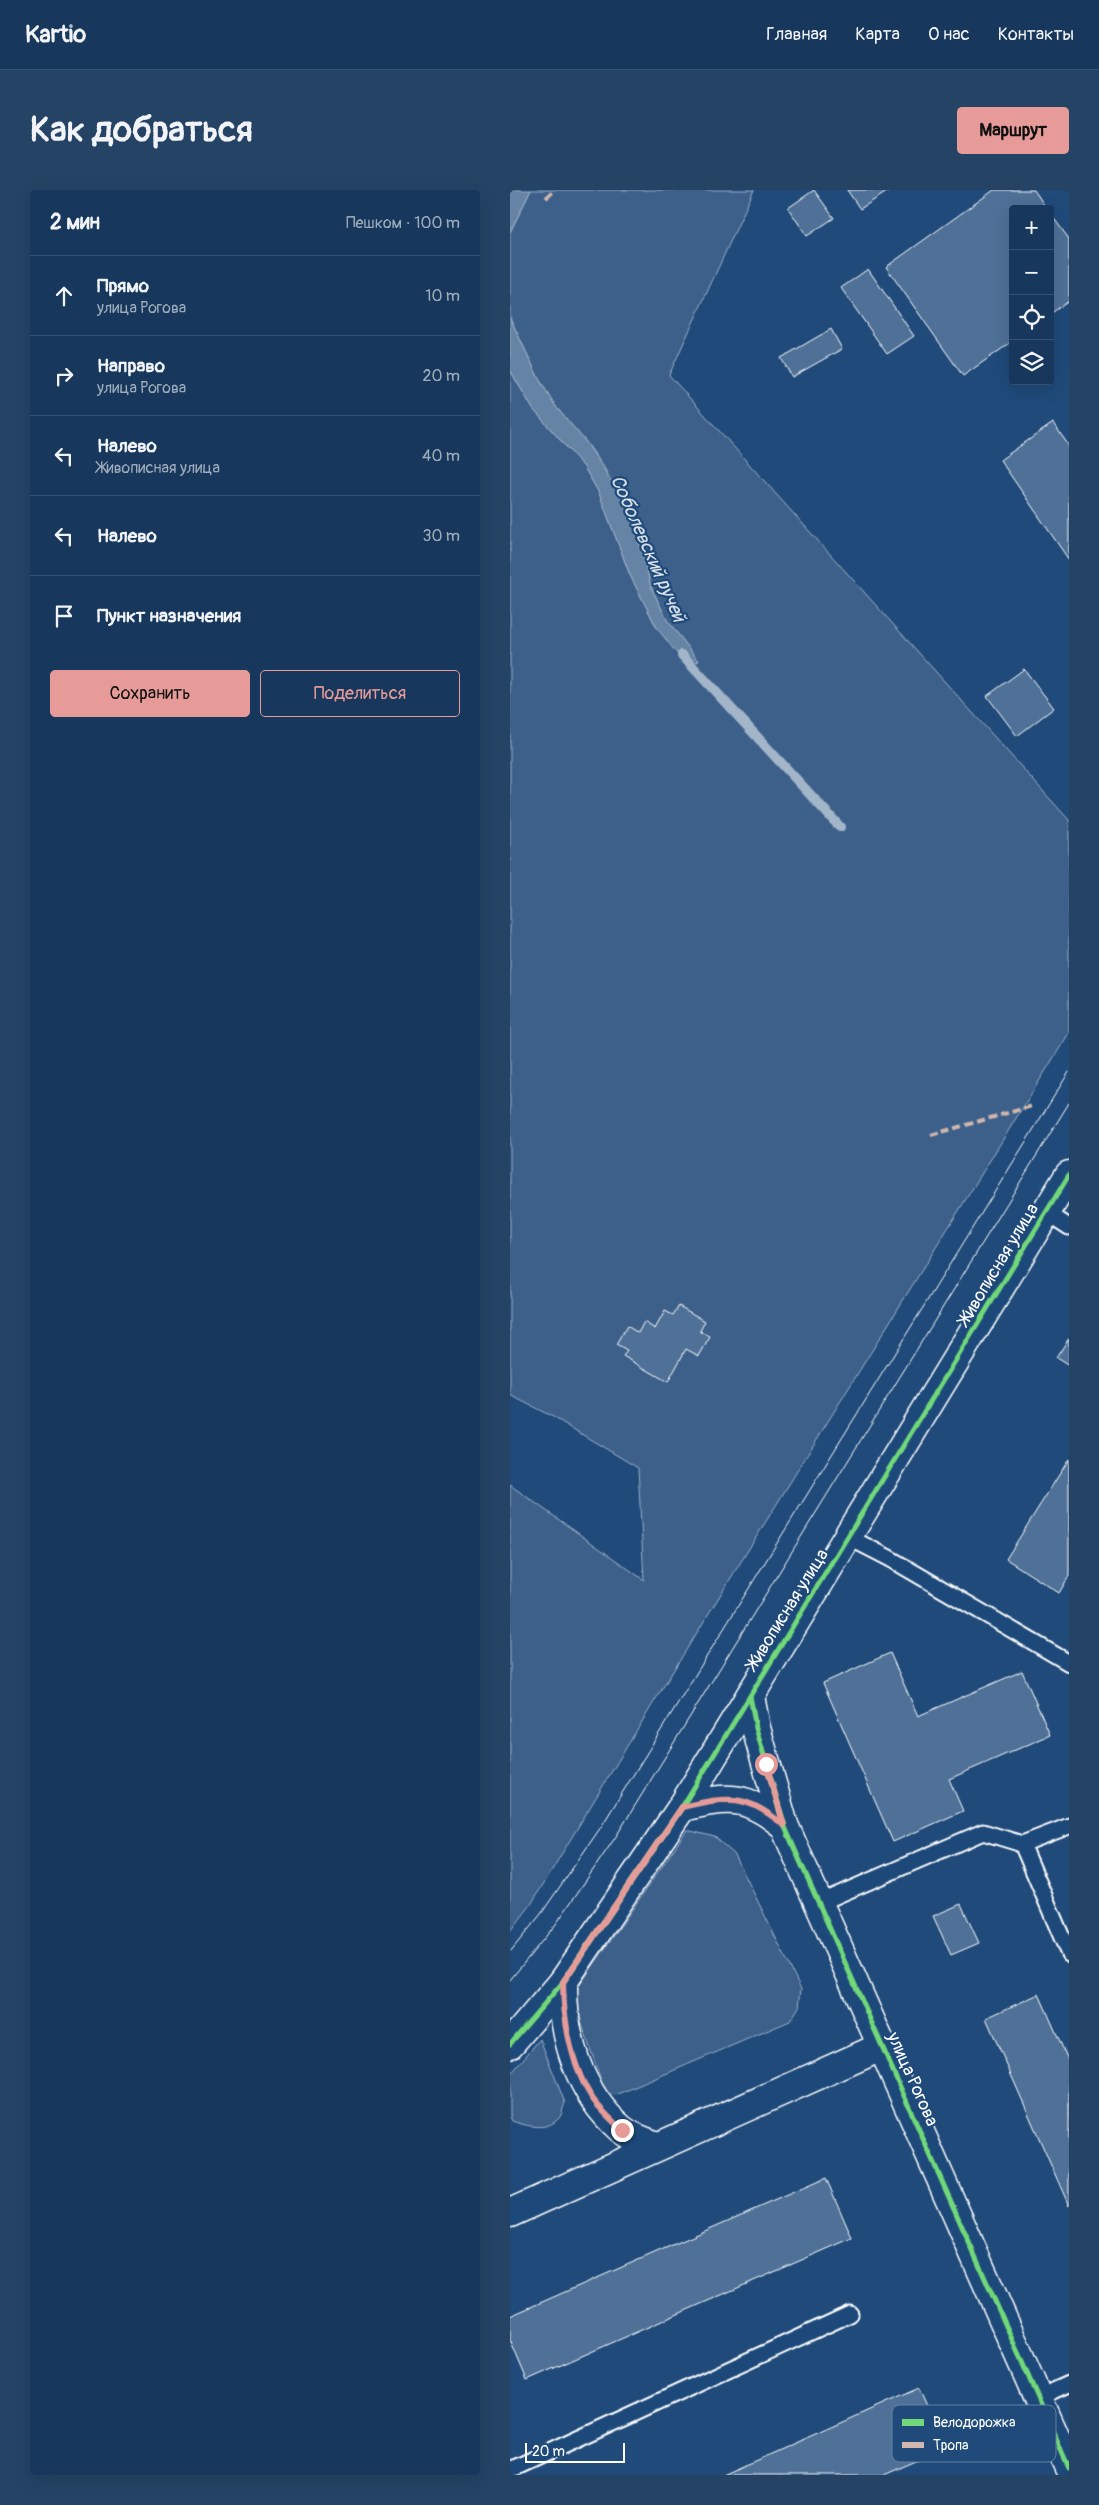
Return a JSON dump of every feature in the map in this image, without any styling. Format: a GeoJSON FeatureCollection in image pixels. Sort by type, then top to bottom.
{"type":"FeatureCollection","features":[{"type":"Feature","properties":{"kind":"street","name":"Живописная улица"},"geometry":{"type":"LineString","coordinates":[[510,2044],[563,1982],[682,1807],[1069,1175]]}},
{"type":"Feature","properties":{"kind":"street","name":"улица Рогова"},"geometry":{"type":"LineString","coordinates":[[750,1696],[756,1728],[784,1825],[1041,2405]]}},
{"type":"Feature","properties":{"kind":"street","name":"улица Рогова"},"geometry":{"type":"LineString","coordinates":[[682,1807],[710,1800],[737,1799],[762,1808],[784,1825]]}},
{"type":"Feature","properties":{"kind":"street"},"geometry":{"type":"LineString","coordinates":[[563,1982],[563,2010],[566,2031],[578,2067],[594,2101],[622,2130],[656,2146]]}},
{"type":"Feature","properties":{"kind":"street"},"geometry":{"type":"LineString","coordinates":[[510,2212],[883,2046]]}},
{"type":"Feature","properties":{"kind":"street","name":"улица Рогова"},"geometry":{"type":"LineString","coordinates":[[1056,2439],[1069,2468]]}},
{"type":"Feature","properties":{"kind":"lane"},"geometry":{"type":"LineString","coordinates":[[1046,1212],[1069,1227]]}},
{"type":"Feature","properties":{"kind":"lane"},"geometry":{"type":"LineString","coordinates":[[848,1537],[889,1558],[1069,1663]]}},
{"type":"Feature","properties":{"kind":"lane"},"geometry":{"type":"LineString","coordinates":[[819,1903],[983,1832],[1022,1844],[1069,1826]]}},
{"type":"Feature","properties":{"kind":"lane"},"geometry":{"type":"LineString","coordinates":[[1022,1844],[1069,1954]]}},
{"type":"Feature","properties":{"kind":"lane"},"geometry":{"type":"LineString","coordinates":[[510,2470],[850,2314]]}},
{"type":"Feature","properties":{"kind":"lane"},"geometry":{"type":"LineString","coordinates":[[1038,2398],[1069,2384]]}},
{"type":"Feature","properties":{"kind":"shaded area"},"geometry":{"type":"Polygon","coordinates":[[[513,190],[531,190],[510,232],[510,195],[513,190]]]}},
{"type":"Feature","properties":{"kind":"shaded area"},"geometry":{"type":"Polygon","coordinates":[[[531,190],[754,190],[669,375],[1069,820],[1069,1033],[657,1697],[530,1906],[510,1932],[510,1485],[644,1580],[638,1468],[553,1417],[510,1395],[510,370],[533,409],[584,467],[599,493],[630,575],[657,628],[699,661],[667,620],[651,587],[639,541],[604,467],[586,442],[556,407],[539,379],[510,318],[510,232],[531,190]]]}},
{"type":"Feature","properties":{"kind":"shaded area"},"geometry":{"type":"Polygon","coordinates":[[[510,318],[539,379],[556,407],[586,442],[625,502],[639,541],[651,587],[667,620],[699,661],[686,665],[657,628],[630,575],[599,493],[584,467],[533,409],[510,370],[510,318]]]}},
{"type":"Feature","properties":{"kind":"shaded area"},"geometry":{"type":"Polygon","coordinates":[[[687,1830],[715,1837],[735,1855],[801,1989],[799,2007],[790,2021],[616,2095],[605,2092],[574,2001],[577,1989],[687,1830]]]}},
{"type":"Feature","properties":{"kind":"shaded area"},"geometry":{"type":"Polygon","coordinates":[[[540,2039],[565,2103],[560,2117],[549,2125],[537,2127],[512,2121],[510,2116],[510,2075],[540,2039]]]}},
{"type":"Feature","properties":{"kind":"building"},"geometry":{"type":"Polygon","coordinates":[[[814,190],[834,218],[807,236],[788,208],[814,190]]]}},
{"type":"Feature","properties":{"kind":"building"},"geometry":{"type":"Polygon","coordinates":[[[847,190],[890,190],[860,209],[847,190]]]}},
{"type":"Feature","properties":{"kind":"building"},"geometry":{"type":"Polygon","coordinates":[[[994,190],[1034,190],[1044,205],[1009,205],[1009,344],[963,376],[886,267],[994,190]]]}},
{"type":"Feature","properties":{"kind":"building"},"geometry":{"type":"Polygon","coordinates":[[[1054,218],[1069,239],[1069,301],[1054,311],[1054,218]]]}},
{"type":"Feature","properties":{"kind":"building"},"geometry":{"type":"Polygon","coordinates":[[[868,269],[914,336],[887,354],[841,288],[868,269]]]}},
{"type":"Feature","properties":{"kind":"building"},"geometry":{"type":"Polygon","coordinates":[[[831,329],[842,349],[792,377],[781,358],[831,329]]]}},
{"type":"Feature","properties":{"kind":"building"},"geometry":{"type":"Polygon","coordinates":[[[1053,423],[1069,446],[1069,560],[1000,460],[1053,423]]]}},
{"type":"Feature","properties":{"kind":"building"},"geometry":{"type":"Polygon","coordinates":[[[1024,669],[1054,708],[1017,736],[987,696],[1024,669]]]}},
{"type":"Feature","properties":{"kind":"building"},"geometry":{"type":"Polygon","coordinates":[[[679,1306],[705,1321],[700,1331],[710,1337],[699,1356],[686,1349],[668,1382],[623,1356],[627,1351],[616,1345],[627,1326],[638,1333],[644,1322],[655,1329],[665,1311],[673,1315],[679,1306]]]}},
{"type":"Feature","properties":{"kind":"building"},"geometry":{"type":"Polygon","coordinates":[[[1069,1338],[1069,1366],[1056,1358],[1069,1338]]]}},
{"type":"Feature","properties":{"kind":"building"},"geometry":{"type":"Polygon","coordinates":[[[1069,1459],[1069,1576],[1059,1593],[1006,1559],[1069,1459]]]}},
{"type":"Feature","properties":{"kind":"building"},"geometry":{"type":"Polygon","coordinates":[[[890,1653],[918,1716],[1022,1671],[1050,1735],[949,1779],[963,1811],[893,1842],[823,1683],[890,1653]]]}},
{"type":"Feature","properties":{"kind":"building"},"geometry":{"type":"Polygon","coordinates":[[[961,1904],[979,1943],[951,1955],[933,1916],[961,1904]]]}},
{"type":"Feature","properties":{"kind":"building"},"geometry":{"type":"Polygon","coordinates":[[[1039,1994],[1069,2062],[1069,2206],[986,2018],[1039,1994]]]}},
{"type":"Feature","properties":{"kind":"building"},"geometry":{"type":"Polygon","coordinates":[[[826,2178],[852,2238],[527,2380],[510,2340],[510,2316],[826,2178]]]}},
{"type":"Feature","properties":{"kind":"building"},"geometry":{"type":"Polygon","coordinates":[[[919,2388],[927,2405],[892,2405],[892,2462],[914,2462],[884,2475],[723,2475],[919,2388]]]}},
{"type":"Feature","properties":{"kind":"waterway","name":"Соболевский ручей"},"geometry":{"type":"LineString","coordinates":[[682,655],[840,827]]}},
{"type":"Feature","properties":{"kind":"tram line"},"geometry":{"type":"LineString","coordinates":[[510,1952],[541,1914],[601,1827],[1069,1072]]}},
{"type":"Feature","properties":{"kind":"tram line"},"geometry":{"type":"LineString","coordinates":[[510,1980],[556,1924],[615,1838],[1069,1103]]}},
{"type":"Feature","properties":{"kind":"marked path"},"geometry":{"type":"LineString","coordinates":[[546,198],[555,190]]}},
{"type":"Feature","properties":{"kind":"marked path"},"geometry":{"type":"LineString","coordinates":[[931,1135],[1032,1106]]}},
{"type":"Feature","properties":{"kind":"cycle path"},"geometry":{"type":"LineString","coordinates":[[510,2044],[563,1982],[682,1807],[1069,1175]]}},
{"type":"Feature","properties":{"kind":"cycle path"},"geometry":{"type":"LineString","coordinates":[[750,1696],[756,1728],[784,1825],[1041,2405]]}},
{"type":"Feature","properties":{"kind":"cycle path"},"geometry":{"type":"LineString","coordinates":[[1056,2439],[1069,2468]]}},
{"type":"Feature","properties":{"kind":"route"},"geometry":{"type":"LineString","coordinates":[[622,2130],[594,2101],[578,2067],[566,2031],[563,2010],[563,1982],[682,1807],[710,1800],[737,1799],[762,1808],[784,1825],[766,1764]]}}]}
